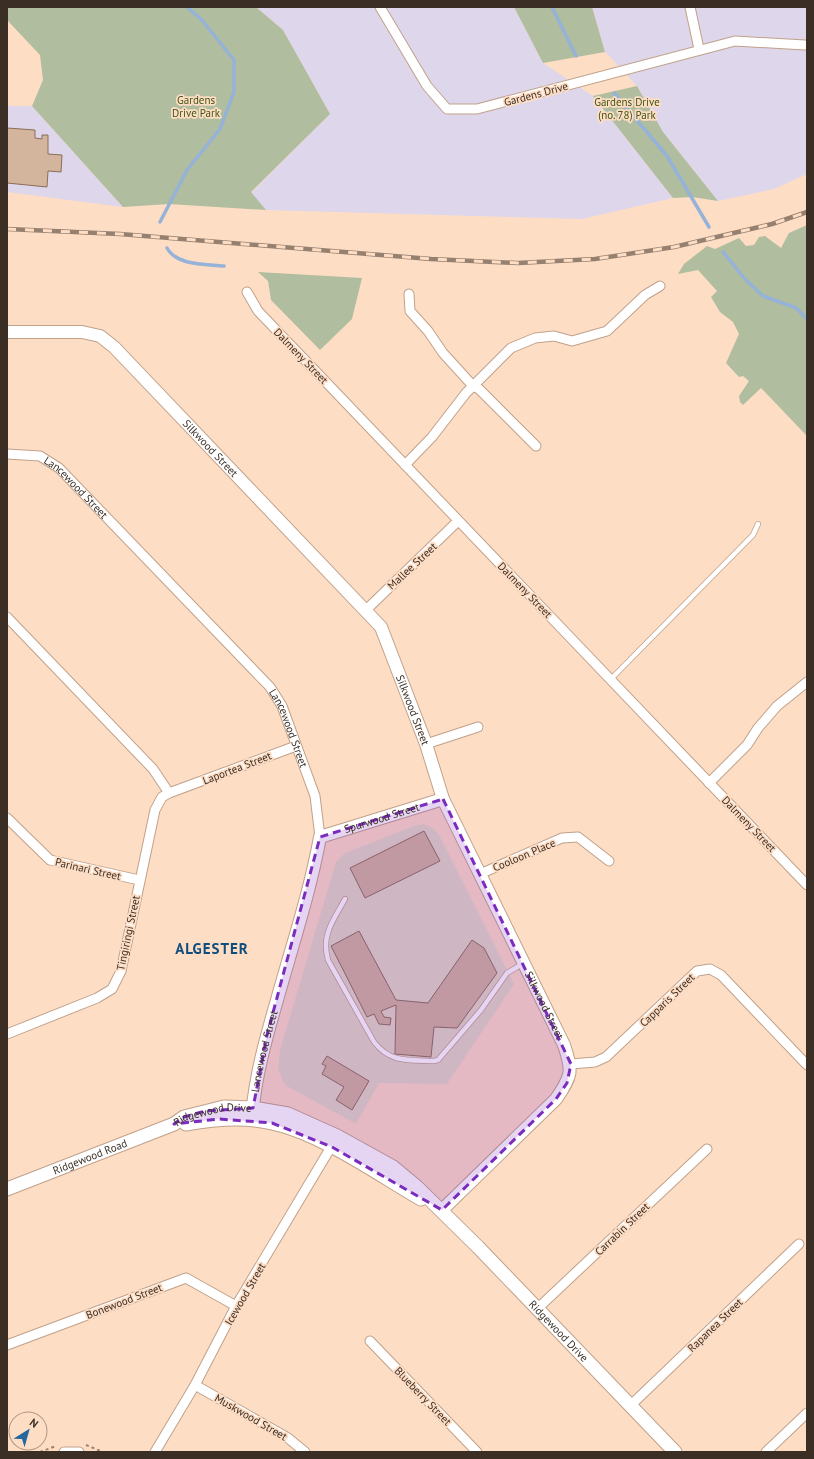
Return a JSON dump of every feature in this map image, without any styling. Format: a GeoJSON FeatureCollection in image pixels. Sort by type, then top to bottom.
{"type":"FeatureCollection","features":[{"type":"Feature","properties":{"kind":"main road","name":"Ridgewood Drive"},"geometry":{"type":"LineString","coordinates":[[174,1124],[184,1117],[205,1110],[236,1106],[252,1114],[288,1114],[334,1142],[393,1167],[442,1210],[630,1406],[670,1450]]}},
{"type":"Feature","properties":{"kind":"main road","name":"Ridgewood Road"},"geometry":{"type":"LineString","coordinates":[[7,1188],[174,1124]]}},
{"type":"Feature","properties":{"kind":"street","name":"Gardens Drive"},"geometry":{"type":"LineString","coordinates":[[380,7],[427,86],[447,109],[477,109],[699,49],[735,41],[806,45]]}},
{"type":"Feature","properties":{"kind":"street"},"geometry":{"type":"LineString","coordinates":[[690,7],[699,49]]}},
{"type":"Feature","properties":{"kind":"street"},"geometry":{"type":"LineString","coordinates":[[405,465],[432,437],[473,386],[511,348],[535,338],[554,336],[572,341],[607,331],[645,295],[660,286]]}},
{"type":"Feature","properties":{"kind":"street","name":"Dalmeny Street"},"geometry":{"type":"LineString","coordinates":[[247,292],[258,311],[807,885]]}},
{"type":"Feature","properties":{"kind":"street"},"geometry":{"type":"LineString","coordinates":[[409,294],[410,311],[428,331],[443,354],[473,386],[479,389],[536,446]]}},
{"type":"Feature","properties":{"kind":"street","name":"Silkwood Street"},"geometry":{"type":"LineString","coordinates":[[7,332],[82,332],[100,336],[114,347],[381,627],[426,744],[443,799],[524,962],[564,1045],[571,1064]]}},
{"type":"Feature","properties":{"kind":"street","name":"Lancewood Street"},"geometry":{"type":"LineString","coordinates":[[7,454],[40,456],[59,468],[270,687],[282,706],[315,796],[320,837],[309,887],[267,1035],[252,1114]]}},
{"type":"Feature","properties":{"kind":"street","name":"Mallee Street"},"geometry":{"type":"LineString","coordinates":[[366,610],[458,521]]}},
{"type":"Feature","properties":{"kind":"street"},"geometry":{"type":"LineString","coordinates":[[7,617],[153,769],[169,793]]}},
{"type":"Feature","properties":{"kind":"street"},"geometry":{"type":"LineString","coordinates":[[709,783],[747,745],[758,728],[777,706],[807,682]]}},
{"type":"Feature","properties":{"kind":"street"},"geometry":{"type":"LineString","coordinates":[[426,744],[478,727]]}},
{"type":"Feature","properties":{"kind":"street","name":"Laportea Street"},"geometry":{"type":"LineString","coordinates":[[169,793],[296,746]]}},
{"type":"Feature","properties":{"kind":"street","name":"Tingiringi Street"},"geometry":{"type":"LineString","coordinates":[[7,1034],[97,998],[112,989],[121,971],[155,810],[162,797],[169,793]]}},
{"type":"Feature","properties":{"kind":"street","name":"Spurwood Street"},"geometry":{"type":"LineString","coordinates":[[320,837],[443,799]]}},
{"type":"Feature","properties":{"kind":"street","name":"Parinari Street"},"geometry":{"type":"LineString","coordinates":[[7,818],[50,860],[139,880]]}},
{"type":"Feature","properties":{"kind":"street","name":"Cooloon Place"},"geometry":{"type":"LineString","coordinates":[[480,874],[562,838],[578,837],[609,861]]}},
{"type":"Feature","properties":{"kind":"street","name":"Capparis Street"},"geometry":{"type":"LineString","coordinates":[[571,1064],[596,1062],[606,1057],[697,971],[710,969],[721,975],[807,1065]]}},
{"type":"Feature","properties":{"kind":"street"},"geometry":{"type":"LineString","coordinates":[[442,1210],[556,1099],[567,1083],[571,1064]]}},
{"type":"Feature","properties":{"kind":"street","name":"Icewood Street"},"geometry":{"type":"LineString","coordinates":[[155,1452],[195,1385],[236,1306],[334,1142]]}},
{"type":"Feature","properties":{"kind":"street","name":"Carrabin Street"},"geometry":{"type":"LineString","coordinates":[[537,1309],[707,1148]]}},
{"type":"Feature","properties":{"kind":"street","name":"Rapanea Street"},"geometry":{"type":"LineString","coordinates":[[630,1406],[799,1244]]}},
{"type":"Feature","properties":{"kind":"street","name":"Bonewood Street"},"geometry":{"type":"LineString","coordinates":[[7,1345],[186,1278],[236,1306]]}},
{"type":"Feature","properties":{"kind":"street","name":"Blueberry Street"},"geometry":{"type":"LineString","coordinates":[[370,1341],[476,1452]]}},
{"type":"Feature","properties":{"kind":"street","name":"Muskwood Street"},"geometry":{"type":"LineString","coordinates":[[195,1385],[288,1438],[305,1452]]}},
{"type":"Feature","properties":{"kind":"street"},"geometry":{"type":"LineString","coordinates":[[766,1452],[807,1413]]}},
{"type":"Feature","properties":{"kind":"street"},"geometry":{"type":"LineString","coordinates":[[64,1452],[79,1452]]}},
{"type":"Feature","properties":{"kind":"lane"},"geometry":{"type":"LineString","coordinates":[[610,680],[753,535],[758,524]]}},
{"type":"Feature","properties":{"kind":"lane"},"geometry":{"type":"LineString","coordinates":[[345,899],[325,939],[324,947],[328,960],[374,1042],[382,1052],[391,1057],[434,1061],[438,1060],[481,1010],[507,972],[524,962]]}},
{"type":"Feature","properties":{"kind":"highlighted area"},"geometry":{"type":"Polygon","coordinates":[[[443,799],[571,1064],[567,1083],[556,1099],[442,1210],[332,1147],[272,1123],[219,1119],[174,1124],[184,1117],[205,1111],[253,1108],[267,1035],[320,837],[443,799]]]}},
{"type":"Feature","properties":{"kind":"shaded area"},"geometry":{"type":"Polygon","coordinates":[[[256,7],[514,7],[543,63],[593,96],[673,198],[582,219],[266,210],[251,193],[330,114],[283,30],[256,7]]]}},
{"type":"Feature","properties":{"kind":"shaded area"},"geometry":{"type":"Polygon","coordinates":[[[592,7],[807,7],[807,174],[774,189],[718,201],[663,132],[637,86],[605,52],[592,7]]]}},
{"type":"Feature","properties":{"kind":"shaded area"},"geometry":{"type":"Polygon","coordinates":[[[7,106],[32,106],[123,207],[7,192],[7,106]]]}},
{"type":"Feature","properties":{"kind":"shaded area"},"geometry":{"type":"Polygon","coordinates":[[[423,824],[433,828],[439,835],[514,984],[447,1084],[379,1083],[356,1124],[285,1085],[278,1069],[280,1050],[336,862],[345,853],[414,826],[423,824]]]}},
{"type":"Feature","properties":{"kind":"green space","name":"Gardens Drive Park"},"geometry":{"type":"Polygon","coordinates":[[[7,7],[256,7],[283,30],[330,114],[251,192],[266,210],[169,204],[123,207],[32,106],[43,80],[40,55],[7,20],[7,7]]]}},
{"type":"Feature","properties":{"kind":"green space"},"geometry":{"type":"Polygon","coordinates":[[[514,7],[592,7],[605,52],[543,63],[514,7]]]}},
{"type":"Feature","properties":{"kind":"green space","name":"Gardens Drive (no. 78) Park"},"geometry":{"type":"Polygon","coordinates":[[[637,86],[663,132],[718,201],[692,197],[673,198],[593,96],[637,86]]]}},
{"type":"Feature","properties":{"kind":"green space"},"geometry":{"type":"Polygon","coordinates":[[[807,225],[807,436],[761,388],[743,405],[740,402],[739,396],[749,381],[743,376],[739,377],[726,363],[739,334],[733,322],[720,312],[711,297],[717,291],[698,270],[678,274],[684,264],[707,246],[715,249],[739,238],[746,246],[754,245],[759,237],[765,236],[781,248],[789,233],[807,225]]]}},
{"type":"Feature","properties":{"kind":"green space"},"geometry":{"type":"Polygon","coordinates":[[[258,272],[362,278],[352,319],[320,350],[271,300],[268,281],[258,272]]]}},
{"type":"Feature","properties":{"kind":"building"},"geometry":{"type":"Polygon","coordinates":[[[7,128],[35,130],[35,138],[42,139],[42,135],[48,135],[48,154],[62,155],[61,172],[48,171],[47,187],[7,183],[7,128]]]}},
{"type":"Feature","properties":{"kind":"building"},"geometry":{"type":"Polygon","coordinates":[[[424,831],[440,861],[365,898],[350,868],[424,831]]]}},
{"type":"Feature","properties":{"kind":"building"},"geometry":{"type":"Polygon","coordinates":[[[359,931],[396,1000],[428,1003],[472,940],[484,948],[497,973],[457,1028],[434,1027],[431,1057],[395,1054],[396,1005],[381,1011],[384,1017],[391,1018],[390,1025],[379,1024],[374,1014],[367,1017],[331,946],[359,931]]]}},
{"type":"Feature","properties":{"kind":"building"},"geometry":{"type":"Polygon","coordinates":[[[327,1056],[369,1081],[352,1110],[336,1100],[344,1087],[322,1074],[326,1066],[322,1064],[327,1056]]]}},
{"type":"Feature","properties":{"kind":"waterway"},"geometry":{"type":"LineString","coordinates":[[160,222],[187,170],[220,129],[234,92],[234,60],[201,19],[187,7]]}},
{"type":"Feature","properties":{"kind":"waterway"},"geometry":{"type":"LineString","coordinates":[[552,7],[576,56]]}},
{"type":"Feature","properties":{"kind":"waterway"},"geometry":{"type":"LineString","coordinates":[[614,93],[667,156],[709,227]]}},
{"type":"Feature","properties":{"kind":"waterway"},"geometry":{"type":"LineString","coordinates":[[167,248],[172,254],[185,261],[224,266]]}},
{"type":"Feature","properties":{"kind":"waterway"},"geometry":{"type":"LineString","coordinates":[[723,252],[745,279],[763,296],[796,308],[807,319]]}},
{"type":"Feature","properties":{"kind":"railway"},"geometry":{"type":"LineString","coordinates":[[7,229],[120,234],[431,259],[518,263],[595,259],[674,247],[772,224],[807,212]]}},
{"type":"Feature","properties":{"kind":"district","name":"ALGESTER"},"geometry":{"type":"Point","coordinates":[212,948]}}]}
